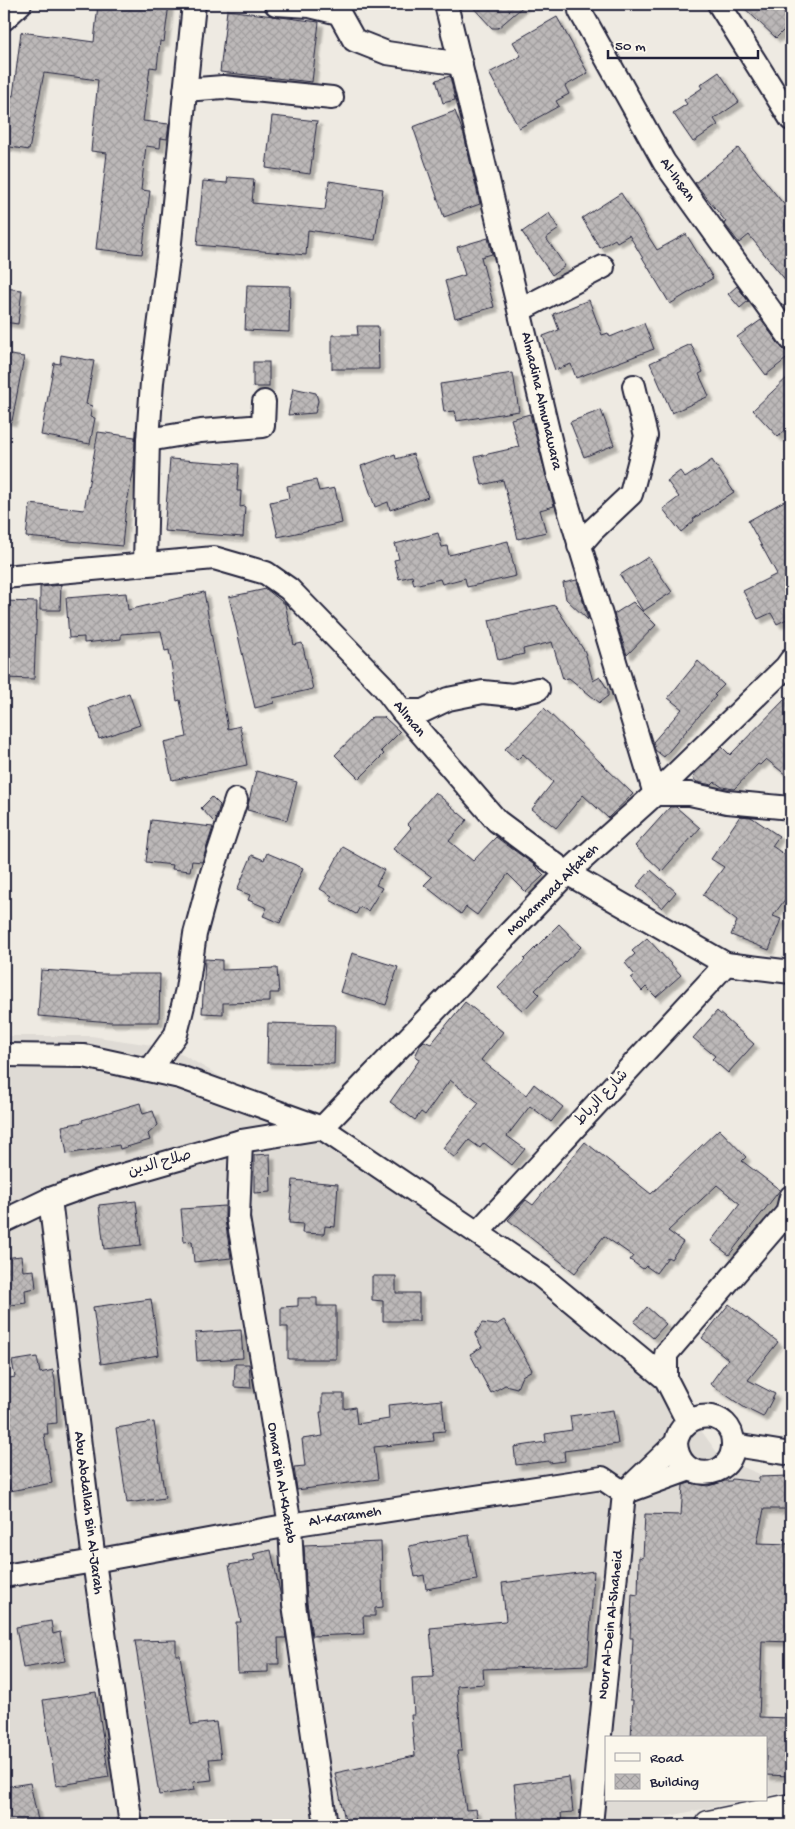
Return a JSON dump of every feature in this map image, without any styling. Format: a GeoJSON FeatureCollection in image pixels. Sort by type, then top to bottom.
{"type":"FeatureCollection","features":[{"type":"Feature","properties":{"kind":"main road"},"geometry":{"type":"LineString","coordinates":[[709,1825],[791,1808]]}},
{"type":"Feature","properties":{"kind":"street"},"geometry":{"type":"LineString","coordinates":[[4,19],[20,4]]}},
{"type":"Feature","properties":{"kind":"street"},"geometry":{"type":"LineString","coordinates":[[145,564],[148,440],[152,382],[170,242],[194,4]]}},
{"type":"Feature","properties":{"kind":"street"},"geometry":{"type":"LineString","coordinates":[[276,4],[310,6],[339,13],[354,40],[388,53],[461,64]]}},
{"type":"Feature","properties":{"kind":"street","name":"Almadina Almunawara"},"geometry":{"type":"LineString","coordinates":[[446,4],[558,473],[655,794]]}},
{"type":"Feature","properties":{"kind":"street"},"geometry":{"type":"LineString","coordinates":[[719,4],[791,119]]}},
{"type":"Feature","properties":{"kind":"street","name":"Al-Ihsan"},"geometry":{"type":"LineString","coordinates":[[580,7],[664,162],[791,339]]}},
{"type":"Feature","properties":{"kind":"street"},"geometry":{"type":"LineString","coordinates":[[185,90],[223,88],[332,98]]}},
{"type":"Feature","properties":{"kind":"street"},"geometry":{"type":"LineString","coordinates":[[520,310],[602,267]]}},
{"type":"Feature","properties":{"kind":"street"},"geometry":{"type":"LineString","coordinates":[[579,546],[631,494],[646,436],[634,386]]}},
{"type":"Feature","properties":{"kind":"street"},"geometry":{"type":"LineString","coordinates":[[148,440],[201,431],[263,426],[264,402]]}},
{"type":"Feature","properties":{"kind":"street","name":"AlIman"},"geometry":{"type":"LineString","coordinates":[[4,577],[214,558],[266,573],[289,589],[383,686],[402,711],[497,821],[567,873],[726,964],[791,972]]}},
{"type":"Feature","properties":{"kind":"street","name":"Mohammad Alfateh"},"geometry":{"type":"LineString","coordinates":[[322,1128],[567,873],[655,794],[791,660]]}},
{"type":"Feature","properties":{"kind":"street"},"geometry":{"type":"LineString","coordinates":[[402,711],[423,711],[448,700],[483,692],[513,695],[538,689]]}},
{"type":"Feature","properties":{"kind":"street"},"geometry":{"type":"LineString","coordinates":[[655,794],[690,794],[727,802],[791,808]]}},
{"type":"Feature","properties":{"kind":"street"},"geometry":{"type":"LineString","coordinates":[[150,1070],[176,1034],[187,989],[195,934],[236,800]]}},
{"type":"Feature","properties":{"kind":"street","name":"شارع الرباط"},"geometry":{"type":"LineString","coordinates":[[478,1232],[726,964]]}},
{"type":"Feature","properties":{"kind":"street"},"geometry":{"type":"LineString","coordinates":[[4,1056],[84,1056],[150,1070],[180,1077],[322,1128],[478,1232],[540,1276],[666,1379],[688,1422]]}},
{"type":"Feature","properties":{"kind":"street","name":"صلاح الدين"},"geometry":{"type":"LineString","coordinates":[[4,1221],[50,1199],[92,1184],[241,1141],[322,1128]]}},
{"type":"Feature","properties":{"kind":"street","name":"Omar Bin Al-Khatab"},"geometry":{"type":"LineString","coordinates":[[241,1141],[238,1218],[290,1525],[294,1604],[326,1825]]}},
{"type":"Feature","properties":{"kind":"street","name":"Abu Abdallah Bin Al-Jarah"},"geometry":{"type":"LineString","coordinates":[[50,1199],[94,1561],[131,1825]]}},
{"type":"Feature","properties":{"kind":"street"},"geometry":{"type":"LineString","coordinates":[[666,1379],[666,1354],[790,1208]]}},
{"type":"Feature","properties":{"kind":"street"},"geometry":{"type":"LineString","coordinates":[[705,1416],[722,1422],[728,1428],[734,1445],[732,1455],[719,1470],[709,1474],[699,1473],[690,1469],[679,1458],[676,1443],[677,1435],[688,1422],[705,1416]]}},
{"type":"Feature","properties":{"kind":"street"},"geometry":{"type":"LineString","coordinates":[[624,1493],[676,1443]]}},
{"type":"Feature","properties":{"kind":"street"},"geometry":{"type":"LineString","coordinates":[[734,1445],[791,1454]]}},
{"type":"Feature","properties":{"kind":"street"},"geometry":{"type":"LineString","coordinates":[[624,1493],[690,1469]]}},
{"type":"Feature","properties":{"kind":"street","name":"Al-Karameh"},"geometry":{"type":"LineString","coordinates":[[4,1576],[290,1525],[602,1478],[624,1493]]}},
{"type":"Feature","properties":{"kind":"street","name":"Nour Al-Dein Al-Shaheid"},"geometry":{"type":"LineString","coordinates":[[591,1825],[624,1493]]}},
{"type":"Feature","properties":{"kind":"shaded area"},"geometry":{"type":"Polygon","coordinates":[[[4,1036],[91,1036],[152,1045],[183,1055],[287,1115],[650,1360],[721,1458],[791,1487],[791,1791],[768,1796],[768,1736],[605,1736],[605,1802],[736,1802],[627,1825],[4,1825],[4,1036]]]}},
{"type":"Feature","properties":{"kind":"building"},"geometry":{"type":"Polygon","coordinates":[[[98,4],[169,4],[164,42],[160,41],[157,68],[150,67],[143,121],[169,124],[167,139],[161,138],[160,148],[146,146],[141,190],[150,191],[142,254],[96,249],[107,153],[91,151],[98,80],[44,73],[29,150],[4,146],[4,94],[13,96],[21,32],[94,42],[98,4]]]}},
{"type":"Feature","properties":{"kind":"building"},"geometry":{"type":"Polygon","coordinates":[[[470,4],[526,4],[498,28],[492,28],[470,4]]]}},
{"type":"Feature","properties":{"kind":"building"},"geometry":{"type":"Polygon","coordinates":[[[740,4],[783,4],[791,12],[791,23],[776,38],[740,4]]]}},
{"type":"Feature","properties":{"kind":"building"},"geometry":{"type":"Polygon","coordinates":[[[227,10],[319,22],[312,82],[220,72],[227,10]]]}},
{"type":"Feature","properties":{"kind":"building"},"geometry":{"type":"Polygon","coordinates":[[[557,17],[588,73],[565,86],[569,94],[556,101],[559,106],[519,128],[489,73],[521,56],[513,42],[557,17]]]}},
{"type":"Feature","properties":{"kind":"building"},"geometry":{"type":"Polygon","coordinates":[[[719,72],[739,102],[714,119],[718,125],[693,142],[673,113],[687,104],[684,100],[702,88],[700,85],[719,72]]]}},
{"type":"Feature","properties":{"kind":"building"},"geometry":{"type":"Polygon","coordinates":[[[450,76],[455,100],[443,103],[436,80],[450,76]]]}},
{"type":"Feature","properties":{"kind":"building"},"geometry":{"type":"Polygon","coordinates":[[[455,111],[464,135],[480,204],[444,217],[413,127],[455,111]]]}},
{"type":"Feature","properties":{"kind":"building"},"geometry":{"type":"Polygon","coordinates":[[[272,116],[317,121],[310,174],[266,168],[272,116]]]}},
{"type":"Feature","properties":{"kind":"building"},"geometry":{"type":"Polygon","coordinates":[[[738,148],[791,213],[791,287],[749,235],[739,243],[724,223],[726,222],[695,183],[738,148]]]}},
{"type":"Feature","properties":{"kind":"building"},"geometry":{"type":"Polygon","coordinates":[[[228,177],[254,179],[252,203],[325,210],[329,181],[383,189],[375,240],[308,230],[306,255],[197,245],[203,181],[227,183],[228,177]]]}},
{"type":"Feature","properties":{"kind":"building"},"geometry":{"type":"Polygon","coordinates":[[[621,193],[657,250],[686,234],[713,278],[670,304],[629,235],[617,242],[615,239],[600,248],[582,218],[621,193]]]}},
{"type":"Feature","properties":{"kind":"building"},"geometry":{"type":"Polygon","coordinates":[[[549,213],[559,229],[546,238],[565,266],[552,275],[522,232],[549,213]]]}},
{"type":"Feature","properties":{"kind":"building"},"geometry":{"type":"Polygon","coordinates":[[[488,238],[492,254],[481,257],[494,307],[455,318],[445,281],[465,275],[457,247],[488,238]]]}},
{"type":"Feature","properties":{"kind":"building"},"geometry":{"type":"Polygon","coordinates":[[[247,285],[290,286],[289,332],[245,330],[247,285]]]}},
{"type":"Feature","properties":{"kind":"building"},"geometry":{"type":"Polygon","coordinates":[[[737,286],[748,301],[740,308],[728,294],[737,286]]]}},
{"type":"Feature","properties":{"kind":"building"},"geometry":{"type":"Polygon","coordinates":[[[4,288],[22,290],[18,324],[4,322],[4,288]]]}},
{"type":"Feature","properties":{"kind":"building"},"geometry":{"type":"Polygon","coordinates":[[[589,300],[602,335],[608,333],[610,337],[644,323],[654,349],[576,378],[571,364],[555,370],[543,336],[559,330],[553,314],[589,300]]]}},
{"type":"Feature","properties":{"kind":"building"},"geometry":{"type":"Polygon","coordinates":[[[761,320],[781,347],[785,351],[791,352],[791,355],[766,375],[737,337],[761,320]]]}},
{"type":"Feature","properties":{"kind":"building"},"geometry":{"type":"Polygon","coordinates":[[[357,326],[378,326],[379,369],[332,369],[332,335],[358,335],[357,326]]]}},
{"type":"Feature","properties":{"kind":"building"},"geometry":{"type":"Polygon","coordinates":[[[691,344],[703,372],[699,374],[709,396],[672,413],[650,363],[691,344]]]}},
{"type":"Feature","properties":{"kind":"building"},"geometry":{"type":"Polygon","coordinates":[[[4,354],[24,357],[12,421],[4,420],[4,354]]]}},
{"type":"Feature","properties":{"kind":"building"},"geometry":{"type":"Polygon","coordinates":[[[61,355],[94,361],[86,404],[92,406],[90,417],[95,418],[90,444],[41,435],[54,363],[60,364],[61,355]]]}},
{"type":"Feature","properties":{"kind":"building"},"geometry":{"type":"Polygon","coordinates":[[[253,362],[269,362],[269,387],[253,387],[253,362]]]}},
{"type":"Feature","properties":{"kind":"building"},"geometry":{"type":"Polygon","coordinates":[[[513,373],[519,411],[457,421],[455,411],[444,412],[440,384],[513,373]]]}},
{"type":"Feature","properties":{"kind":"building"},"geometry":{"type":"Polygon","coordinates":[[[791,374],[791,425],[778,437],[753,410],[791,374]]]}},
{"type":"Feature","properties":{"kind":"building"},"geometry":{"type":"Polygon","coordinates":[[[293,388],[316,393],[318,401],[315,413],[288,415],[293,388]]]}},
{"type":"Feature","properties":{"kind":"building"},"geometry":{"type":"Polygon","coordinates":[[[601,410],[614,445],[584,457],[570,422],[601,410]]]}},
{"type":"Feature","properties":{"kind":"building"},"geometry":{"type":"Polygon","coordinates":[[[530,414],[554,506],[540,510],[546,532],[518,539],[503,480],[482,485],[475,457],[519,447],[511,419],[530,414]]]}},
{"type":"Feature","properties":{"kind":"building"},"geometry":{"type":"Polygon","coordinates":[[[98,432],[135,437],[134,469],[126,507],[122,546],[26,537],[30,504],[84,510],[98,432]]]}},
{"type":"Feature","properties":{"kind":"building"},"geometry":{"type":"Polygon","coordinates":[[[395,454],[396,459],[413,454],[428,497],[390,510],[388,502],[375,507],[361,466],[395,454]]]}},
{"type":"Feature","properties":{"kind":"building"},"geometry":{"type":"Polygon","coordinates":[[[170,459],[239,464],[237,491],[241,491],[240,507],[245,506],[243,537],[164,531],[170,459]]]}},
{"type":"Feature","properties":{"kind":"building"},"geometry":{"type":"Polygon","coordinates":[[[712,460],[734,492],[693,519],[694,521],[681,532],[663,509],[679,497],[667,481],[680,471],[685,478],[712,460]]]}},
{"type":"Feature","properties":{"kind":"building"},"geometry":{"type":"Polygon","coordinates":[[[316,480],[319,491],[335,488],[342,523],[278,537],[270,502],[289,498],[287,486],[316,480]]]}},
{"type":"Feature","properties":{"kind":"building"},"geometry":{"type":"Polygon","coordinates":[[[786,500],[791,509],[791,617],[777,624],[771,613],[758,619],[743,591],[777,574],[748,521],[786,500]]]}},
{"type":"Feature","properties":{"kind":"building"},"geometry":{"type":"Polygon","coordinates":[[[438,533],[442,547],[447,546],[449,555],[508,541],[516,576],[467,587],[465,578],[442,584],[440,579],[414,585],[412,576],[399,579],[394,560],[399,559],[395,544],[438,533]]]}},
{"type":"Feature","properties":{"kind":"building"},"geometry":{"type":"Polygon","coordinates":[[[648,557],[672,592],[643,611],[620,575],[648,557]]]}},
{"type":"Feature","properties":{"kind":"building"},"geometry":{"type":"Polygon","coordinates":[[[577,580],[588,620],[566,599],[563,583],[577,580]]]}},
{"type":"Feature","properties":{"kind":"building"},"geometry":{"type":"Polygon","coordinates":[[[61,585],[60,610],[40,610],[40,587],[61,585]]]}},
{"type":"Feature","properties":{"kind":"building"},"geometry":{"type":"Polygon","coordinates":[[[266,589],[285,604],[294,645],[302,643],[313,689],[273,698],[274,703],[255,708],[229,597],[266,589]]]}},
{"type":"Feature","properties":{"kind":"building"},"geometry":{"type":"Polygon","coordinates":[[[204,592],[228,729],[240,726],[247,765],[172,780],[164,742],[187,737],[180,700],[177,701],[169,650],[165,651],[161,631],[121,634],[121,639],[84,643],[84,637],[69,638],[66,598],[126,593],[128,610],[204,592]]]}},
{"type":"Feature","properties":{"kind":"building"},"geometry":{"type":"Polygon","coordinates":[[[4,601],[37,602],[34,679],[4,678],[4,601]]]}},
{"type":"Feature","properties":{"kind":"building"},"geometry":{"type":"Polygon","coordinates":[[[633,602],[656,625],[627,655],[614,614],[633,602]]]}},
{"type":"Feature","properties":{"kind":"building"},"geometry":{"type":"Polygon","coordinates":[[[555,605],[585,652],[593,681],[600,677],[608,690],[608,696],[600,703],[569,678],[563,679],[552,642],[523,649],[524,654],[498,660],[489,620],[555,605]]]}},
{"type":"Feature","properties":{"kind":"building"},"geometry":{"type":"Polygon","coordinates":[[[698,661],[724,685],[664,757],[655,750],[653,742],[682,709],[668,698],[698,661]]]}},
{"type":"Feature","properties":{"kind":"building"},"geometry":{"type":"Polygon","coordinates":[[[129,693],[140,725],[99,739],[89,708],[129,693]]]}},
{"type":"Feature","properties":{"kind":"building"},"geometry":{"type":"Polygon","coordinates":[[[791,693],[791,779],[766,759],[760,765],[758,764],[734,789],[722,787],[715,782],[712,785],[697,782],[693,779],[695,773],[722,747],[730,755],[791,693]]]}},
{"type":"Feature","properties":{"kind":"building"},"geometry":{"type":"Polygon","coordinates":[[[544,708],[633,794],[608,818],[583,795],[556,828],[532,809],[553,782],[523,754],[517,760],[505,749],[544,708]]]}},
{"type":"Feature","properties":{"kind":"building"},"geometry":{"type":"Polygon","coordinates":[[[372,717],[384,717],[400,732],[381,751],[384,754],[359,779],[335,755],[372,717]]]}},
{"type":"Feature","properties":{"kind":"building"},"geometry":{"type":"Polygon","coordinates":[[[256,771],[297,782],[287,820],[247,810],[256,771]]]}},
{"type":"Feature","properties":{"kind":"building"},"geometry":{"type":"Polygon","coordinates":[[[435,792],[467,820],[449,841],[473,861],[496,837],[533,864],[544,875],[526,892],[508,874],[477,915],[466,907],[461,914],[424,885],[432,877],[393,849],[411,828],[407,824],[435,792]]]}},
{"type":"Feature","properties":{"kind":"building"},"geometry":{"type":"Polygon","coordinates":[[[212,797],[220,805],[216,818],[213,821],[201,808],[212,797]]]}},
{"type":"Feature","properties":{"kind":"building"},"geometry":{"type":"Polygon","coordinates":[[[670,807],[676,807],[700,828],[662,871],[635,846],[670,807]]]}},
{"type":"Feature","properties":{"kind":"building"},"geometry":{"type":"Polygon","coordinates":[[[740,816],[751,817],[779,836],[772,846],[791,859],[791,891],[773,916],[781,919],[769,950],[731,935],[737,921],[703,895],[724,867],[711,859],[740,816]]]}},
{"type":"Feature","properties":{"kind":"building"},"geometry":{"type":"Polygon","coordinates":[[[151,820],[213,827],[202,862],[192,861],[190,871],[172,869],[173,865],[146,862],[151,820]]]}},
{"type":"Feature","properties":{"kind":"building"},"geometry":{"type":"Polygon","coordinates":[[[343,847],[384,870],[376,885],[382,888],[368,911],[360,907],[356,914],[330,900],[332,896],[320,889],[343,847]]]}},
{"type":"Feature","properties":{"kind":"building"},"geometry":{"type":"Polygon","coordinates":[[[267,853],[303,868],[280,923],[263,916],[267,908],[248,900],[250,895],[237,890],[252,855],[264,860],[267,853]]]}},
{"type":"Feature","properties":{"kind":"building"},"geometry":{"type":"Polygon","coordinates":[[[651,870],[676,892],[662,908],[637,886],[651,870]]]}},
{"type":"Feature","properties":{"kind":"building"},"geometry":{"type":"Polygon","coordinates":[[[559,924],[581,947],[535,990],[539,994],[523,1011],[498,988],[559,924]]]}},
{"type":"Feature","properties":{"kind":"building"},"geometry":{"type":"Polygon","coordinates":[[[647,938],[681,975],[656,997],[646,987],[642,991],[631,978],[635,975],[625,963],[635,954],[632,951],[647,938]]]}},
{"type":"Feature","properties":{"kind":"building"},"geometry":{"type":"Polygon","coordinates":[[[352,953],[398,967],[386,1005],[340,992],[352,953]]]}},
{"type":"Feature","properties":{"kind":"building"},"geometry":{"type":"Polygon","coordinates":[[[205,959],[222,960],[222,970],[277,968],[279,993],[270,993],[270,1002],[223,1003],[223,1014],[202,1013],[205,959]]]}},
{"type":"Feature","properties":{"kind":"building"},"geometry":{"type":"Polygon","coordinates":[[[41,970],[102,974],[160,974],[159,1022],[111,1022],[38,1016],[41,970]]]}},
{"type":"Feature","properties":{"kind":"building"},"geometry":{"type":"Polygon","coordinates":[[[465,1002],[503,1032],[481,1060],[526,1095],[534,1084],[563,1107],[551,1122],[530,1106],[507,1136],[525,1149],[512,1165],[484,1143],[480,1148],[469,1140],[455,1158],[443,1148],[479,1103],[450,1080],[425,1115],[421,1112],[415,1120],[390,1102],[420,1059],[415,1056],[421,1044],[424,1041],[431,1044],[465,1002]]]}},
{"type":"Feature","properties":{"kind":"building"},"geometry":{"type":"Polygon","coordinates":[[[717,1011],[754,1044],[728,1073],[712,1059],[715,1056],[693,1038],[717,1011]]]}},
{"type":"Feature","properties":{"kind":"building"},"geometry":{"type":"Polygon","coordinates":[[[268,1023],[335,1025],[334,1064],[267,1063],[268,1023]]]}},
{"type":"Feature","properties":{"kind":"building"},"geometry":{"type":"Polygon","coordinates":[[[140,1103],[143,1114],[153,1111],[158,1125],[148,1134],[150,1140],[120,1149],[119,1145],[67,1154],[62,1126],[83,1122],[82,1120],[140,1103]]]}},
{"type":"Feature","properties":{"kind":"building"},"geometry":{"type":"Polygon","coordinates":[[[719,1129],[746,1157],[742,1161],[780,1190],[729,1255],[711,1241],[740,1204],[717,1185],[668,1231],[683,1242],[671,1259],[668,1257],[656,1273],[646,1266],[643,1269],[630,1260],[633,1256],[604,1236],[575,1273],[508,1220],[526,1200],[533,1205],[585,1142],[651,1194],[719,1129]]]}},
{"type":"Feature","properties":{"kind":"building"},"geometry":{"type":"Polygon","coordinates":[[[270,1154],[271,1192],[254,1193],[254,1155],[270,1154]]]}},
{"type":"Feature","properties":{"kind":"building"},"geometry":{"type":"Polygon","coordinates":[[[293,1180],[338,1184],[335,1227],[325,1226],[324,1234],[302,1233],[303,1224],[289,1223],[293,1180]]]}},
{"type":"Feature","properties":{"kind":"building"},"geometry":{"type":"Polygon","coordinates":[[[136,1201],[141,1245],[104,1249],[99,1205],[136,1201]]]}},
{"type":"Feature","properties":{"kind":"building"},"geometry":{"type":"Polygon","coordinates":[[[225,1206],[225,1220],[231,1258],[194,1262],[192,1241],[184,1242],[181,1209],[225,1206]]]}},
{"type":"Feature","properties":{"kind":"building"},"geometry":{"type":"Polygon","coordinates":[[[21,1256],[23,1271],[34,1270],[36,1288],[25,1290],[26,1303],[4,1306],[4,1258],[21,1256]]]}},
{"type":"Feature","properties":{"kind":"building"},"geometry":{"type":"Polygon","coordinates":[[[372,1276],[396,1276],[396,1293],[419,1293],[419,1321],[383,1321],[383,1301],[372,1300],[372,1276]]]}},
{"type":"Feature","properties":{"kind":"building"},"geometry":{"type":"Polygon","coordinates":[[[298,1298],[317,1298],[317,1306],[336,1306],[336,1359],[288,1359],[288,1327],[281,1327],[281,1307],[298,1306],[298,1298]]]}},
{"type":"Feature","properties":{"kind":"building"},"geometry":{"type":"Polygon","coordinates":[[[151,1299],[159,1355],[101,1364],[93,1307],[151,1299]]]}},
{"type":"Feature","properties":{"kind":"building"},"geometry":{"type":"Polygon","coordinates":[[[729,1304],[778,1342],[748,1380],[775,1394],[763,1417],[745,1408],[710,1384],[728,1359],[702,1338],[729,1304]]]}},
{"type":"Feature","properties":{"kind":"building"},"geometry":{"type":"Polygon","coordinates":[[[647,1307],[666,1324],[653,1338],[634,1322],[647,1307]]]}},
{"type":"Feature","properties":{"kind":"building"},"geometry":{"type":"Polygon","coordinates":[[[504,1320],[532,1370],[522,1376],[517,1388],[505,1385],[491,1393],[470,1354],[482,1347],[475,1335],[482,1323],[496,1325],[504,1320]]]}},
{"type":"Feature","properties":{"kind":"building"},"geometry":{"type":"Polygon","coordinates":[[[241,1330],[243,1358],[197,1361],[195,1333],[241,1330]]]}},
{"type":"Feature","properties":{"kind":"building"},"geometry":{"type":"Polygon","coordinates":[[[37,1357],[40,1373],[53,1370],[55,1381],[57,1423],[47,1424],[48,1434],[44,1434],[52,1483],[10,1491],[4,1458],[4,1413],[8,1412],[4,1379],[15,1377],[12,1361],[37,1357]]]}},
{"type":"Feature","properties":{"kind":"building"},"geometry":{"type":"Polygon","coordinates":[[[235,1364],[249,1364],[251,1388],[234,1387],[235,1364]]]}},
{"type":"Feature","properties":{"kind":"building"},"geometry":{"type":"Polygon","coordinates":[[[322,1394],[344,1394],[344,1409],[355,1407],[357,1424],[389,1419],[388,1405],[442,1400],[445,1431],[433,1432],[434,1441],[374,1447],[378,1479],[297,1490],[294,1467],[305,1466],[302,1439],[323,1436],[320,1412],[322,1412],[322,1394]]]}},
{"type":"Feature","properties":{"kind":"building"},"geometry":{"type":"Polygon","coordinates":[[[613,1410],[618,1444],[564,1451],[565,1461],[516,1465],[514,1447],[546,1442],[545,1434],[572,1430],[570,1416],[613,1410]]]}},
{"type":"Feature","properties":{"kind":"building"},"geometry":{"type":"Polygon","coordinates":[[[154,1422],[165,1498],[127,1503],[116,1428],[154,1422]]]}},
{"type":"Feature","properties":{"kind":"building"},"geometry":{"type":"Polygon","coordinates":[[[789,1476],[789,1509],[764,1509],[757,1543],[791,1544],[791,1642],[762,1641],[759,1717],[791,1718],[791,1776],[768,1775],[768,1736],[631,1736],[633,1700],[630,1700],[633,1638],[630,1638],[632,1594],[638,1595],[639,1557],[643,1558],[645,1514],[681,1515],[683,1485],[690,1483],[708,1486],[731,1481],[732,1479],[759,1482],[759,1477],[789,1476]]]}},
{"type":"Feature","properties":{"kind":"building"},"geometry":{"type":"Polygon","coordinates":[[[469,1535],[477,1580],[426,1589],[424,1575],[415,1577],[409,1546],[469,1535]]]}},
{"type":"Feature","properties":{"kind":"building"},"geometry":{"type":"Polygon","coordinates":[[[381,1542],[383,1607],[375,1608],[375,1616],[363,1616],[364,1634],[312,1636],[307,1603],[304,1545],[381,1542]]]}},
{"type":"Feature","properties":{"kind":"building"},"geometry":{"type":"Polygon","coordinates":[[[271,1550],[281,1597],[286,1638],[278,1638],[279,1664],[268,1664],[268,1672],[238,1673],[236,1622],[241,1622],[229,1565],[255,1560],[253,1554],[271,1550]]]}},
{"type":"Feature","properties":{"kind":"building"},"geometry":{"type":"Polygon","coordinates":[[[594,1571],[588,1665],[483,1669],[484,1684],[457,1686],[462,1751],[457,1751],[466,1810],[476,1809],[479,1825],[346,1825],[335,1773],[415,1756],[411,1715],[414,1715],[412,1678],[434,1677],[430,1628],[505,1621],[502,1583],[594,1571]]]}},
{"type":"Feature","properties":{"kind":"building"},"geometry":{"type":"Polygon","coordinates":[[[51,1621],[53,1634],[60,1632],[65,1661],[23,1668],[16,1627],[51,1621]]]}},
{"type":"Feature","properties":{"kind":"building"},"geometry":{"type":"Polygon","coordinates":[[[176,1640],[176,1655],[180,1655],[191,1725],[216,1722],[221,1758],[209,1759],[212,1780],[193,1782],[194,1790],[159,1795],[135,1641],[176,1640]]]}},
{"type":"Feature","properties":{"kind":"building"},"geometry":{"type":"Polygon","coordinates":[[[96,1692],[109,1777],[56,1786],[43,1700],[96,1692]]]}},
{"type":"Feature","properties":{"kind":"building"},"geometry":{"type":"Polygon","coordinates":[[[569,1777],[573,1812],[561,1813],[562,1825],[519,1825],[514,1784],[569,1777]]]}},
{"type":"Feature","properties":{"kind":"building"},"geometry":{"type":"Polygon","coordinates":[[[30,1783],[39,1825],[4,1825],[4,1787],[30,1783]]]}}]}
